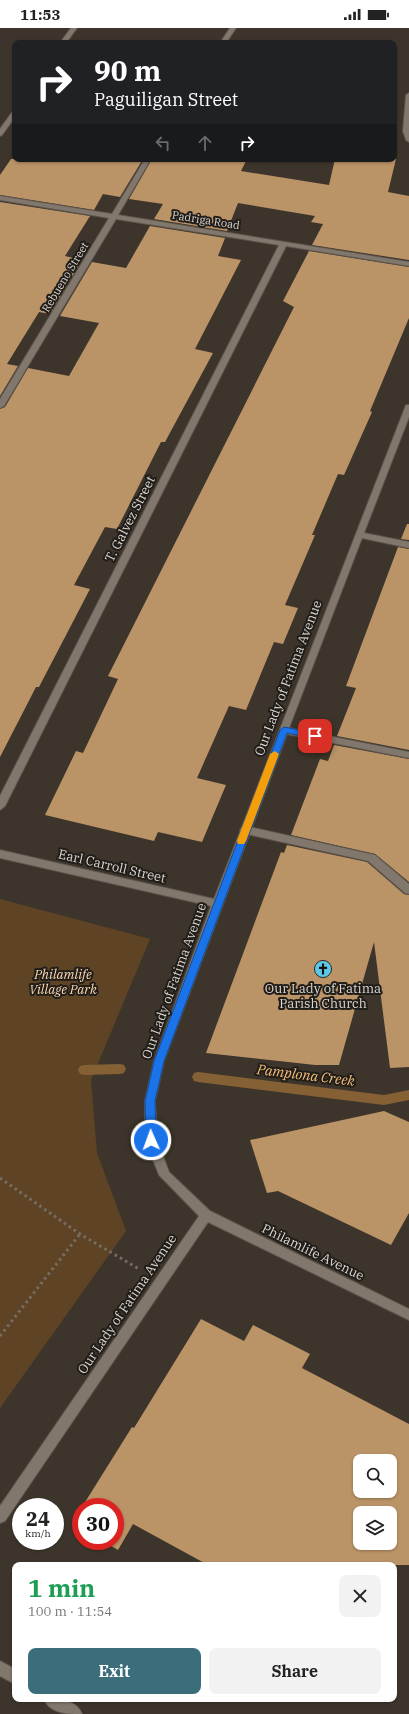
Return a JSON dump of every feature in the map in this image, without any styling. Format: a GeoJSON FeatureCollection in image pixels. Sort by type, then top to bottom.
{"type":"FeatureCollection","features":[{"type":"Feature","properties":{"kind":"street"},"geometry":{"type":"LineString","coordinates":[[65,40],[74,28]]}},
{"type":"Feature","properties":{"kind":"street"},"geometry":{"type":"LineString","coordinates":[[225,40],[233,28]]}},
{"type":"Feature","properties":{"kind":"street"},"geometry":{"type":"LineString","coordinates":[[409,96],[406,131],[409,140]]}},
{"type":"Feature","properties":{"kind":"street"},"geometry":{"type":"LineString","coordinates":[[0,134],[12,116]]}},
{"type":"Feature","properties":{"kind":"street","name":"Rebueno Street"},"geometry":{"type":"LineString","coordinates":[[0,406],[146,162]]}},
{"type":"Feature","properties":{"kind":"street","name":"Padriga Road"},"geometry":{"type":"LineString","coordinates":[[0,198],[409,264]]}},
{"type":"Feature","properties":{"kind":"street","name":"T. Galvez Street"},"geometry":{"type":"LineString","coordinates":[[0,806],[283,244]]}},
{"type":"Feature","properties":{"kind":"street","name":"Our Lady of Fatima Avenue"},"geometry":{"type":"LineString","coordinates":[[0,1517],[206,1215],[165,1175],[151,1140],[150,1101],[159,1061],[245,830],[409,407]]}},
{"type":"Feature","properties":{"kind":"street"},"geometry":{"type":"LineString","coordinates":[[359,535],[409,545]]}},
{"type":"Feature","properties":{"kind":"street"},"geometry":{"type":"LineString","coordinates":[[284,730],[409,755]]}},
{"type":"Feature","properties":{"kind":"street"},"geometry":{"type":"LineString","coordinates":[[245,830],[371,858],[409,890]]}},
{"type":"Feature","properties":{"kind":"street","name":"Earl Carroll Street"},"geometry":{"type":"LineString","coordinates":[[0,854],[218,904]]}},
{"type":"Feature","properties":{"kind":"street","name":"Philamlife Avenue"},"geometry":{"type":"LineString","coordinates":[[206,1215],[409,1315]]}},
{"type":"Feature","properties":{"kind":"street"},"geometry":{"type":"LineString","coordinates":[[0,1668],[12,1675]]}},
{"type":"Feature","properties":{"kind":"street"},"geometry":{"type":"LineString","coordinates":[[56,1702],[75,1714]]}},
{"type":"Feature","properties":{"kind":"path"},"geometry":{"type":"LineString","coordinates":[[0,1178],[80,1234],[160,1282]]}},
{"type":"Feature","properties":{"kind":"path"},"geometry":{"type":"LineString","coordinates":[[0,1336],[80,1234]]}},
{"type":"Feature","properties":{"kind":"green space","name":"Philamlife Village Park"},"geometry":{"type":"Polygon","coordinates":[[[0,899],[150,939],[91,1080],[97,1153],[126,1231],[0,1408],[0,899]]]}},
{"type":"Feature","properties":{"kind":"building"},"geometry":{"type":"Polygon","coordinates":[[[11,159],[12,162],[141,162],[120,197],[103,194],[94,210],[0,195],[0,175],[11,159]]]}},
{"type":"Feature","properties":{"kind":"building"},"geometry":{"type":"Polygon","coordinates":[[[150,162],[246,162],[241,171],[329,185],[334,162],[395,162],[388,192],[409,196],[409,260],[312,245],[323,224],[311,222],[315,216],[238,203],[227,231],[154,219],[163,204],[129,199],[150,162]]]}},
{"type":"Feature","properties":{"kind":"building"},"geometry":{"type":"Polygon","coordinates":[[[0,202],[90,216],[65,256],[82,260],[50,314],[39,312],[7,364],[18,366],[0,396],[0,202]]]}},
{"type":"Feature","properties":{"kind":"building"},"geometry":{"type":"Polygon","coordinates":[[[150,226],[225,238],[218,256],[241,260],[195,349],[213,353],[165,442],[161,442],[117,529],[105,527],[74,585],[90,589],[39,687],[36,687],[0,757],[0,409],[5,407],[28,368],[69,376],[99,323],[60,316],[92,262],[126,268],[150,226]]]}},
{"type":"Feature","properties":{"kind":"building"},"geometry":{"type":"Polygon","coordinates":[[[309,251],[409,267],[409,318],[370,411],[372,412],[344,475],[338,474],[312,535],[315,535],[285,605],[298,608],[283,644],[274,642],[246,710],[229,706],[197,778],[226,785],[202,842],[158,832],[154,841],[45,815],[76,751],[83,753],[118,679],[108,676],[294,307],[283,301],[309,251]]]}},
{"type":"Feature","properties":{"kind":"building"},"geometry":{"type":"Polygon","coordinates":[[[407,524],[409,524],[409,540],[401,539],[407,524]]]}},
{"type":"Feature","properties":{"kind":"building"},"geometry":{"type":"Polygon","coordinates":[[[398,547],[409,549],[409,750],[337,736],[356,688],[346,686],[398,547]]]}},
{"type":"Feature","properties":{"kind":"building"},"geometry":{"type":"Polygon","coordinates":[[[334,745],[409,759],[409,882],[375,854],[291,835],[320,759],[328,761],[334,745]]]}},
{"type":"Feature","properties":{"kind":"building","name":"Our Lady of Fatima Parish Church"},"geometry":{"type":"Polygon","coordinates":[[[287,845],[367,862],[404,894],[409,895],[409,1067],[390,1068],[374,942],[339,1065],[315,1065],[206,1053],[281,852],[284,853],[287,845]]]}},
{"type":"Feature","properties":{"kind":"building"},"geometry":{"type":"Polygon","coordinates":[[[384,1111],[409,1122],[409,1213],[391,1245],[278,1191],[267,1193],[250,1140],[384,1111]]]}},
{"type":"Feature","properties":{"kind":"building"},"geometry":{"type":"Polygon","coordinates":[[[201,1319],[244,1341],[253,1325],[310,1354],[302,1368],[409,1424],[409,1565],[397,1565],[397,1562],[203,1562],[133,1524],[124,1540],[124,1498],[88,1498],[132,1427],[134,1428],[201,1319]]]}},
{"type":"Feature","properties":{"kind":"waterway"},"geometry":{"type":"LineString","coordinates":[[84,1070],[120,1069]]}},
{"type":"Feature","properties":{"kind":"waterway","name":"Pamplona Creek"},"geometry":{"type":"LineString","coordinates":[[198,1077],[384,1100],[409,1095]]}},
{"type":"Feature","properties":{"kind":"slow traffic"},"geometry":{"type":"LineString","coordinates":[[241,841],[275,754]]}},
{"type":"Feature","properties":{"kind":"place","name":"Our Lady of Fatima Parish Church"},"geometry":{"type":"Point","coordinates":[323,969]}},
{"type":"Feature","properties":{"kind":"route"},"geometry":{"type":"LineString","coordinates":[[151,1140],[150,1101],[159,1061],[284,730],[315,736]]}}]}
